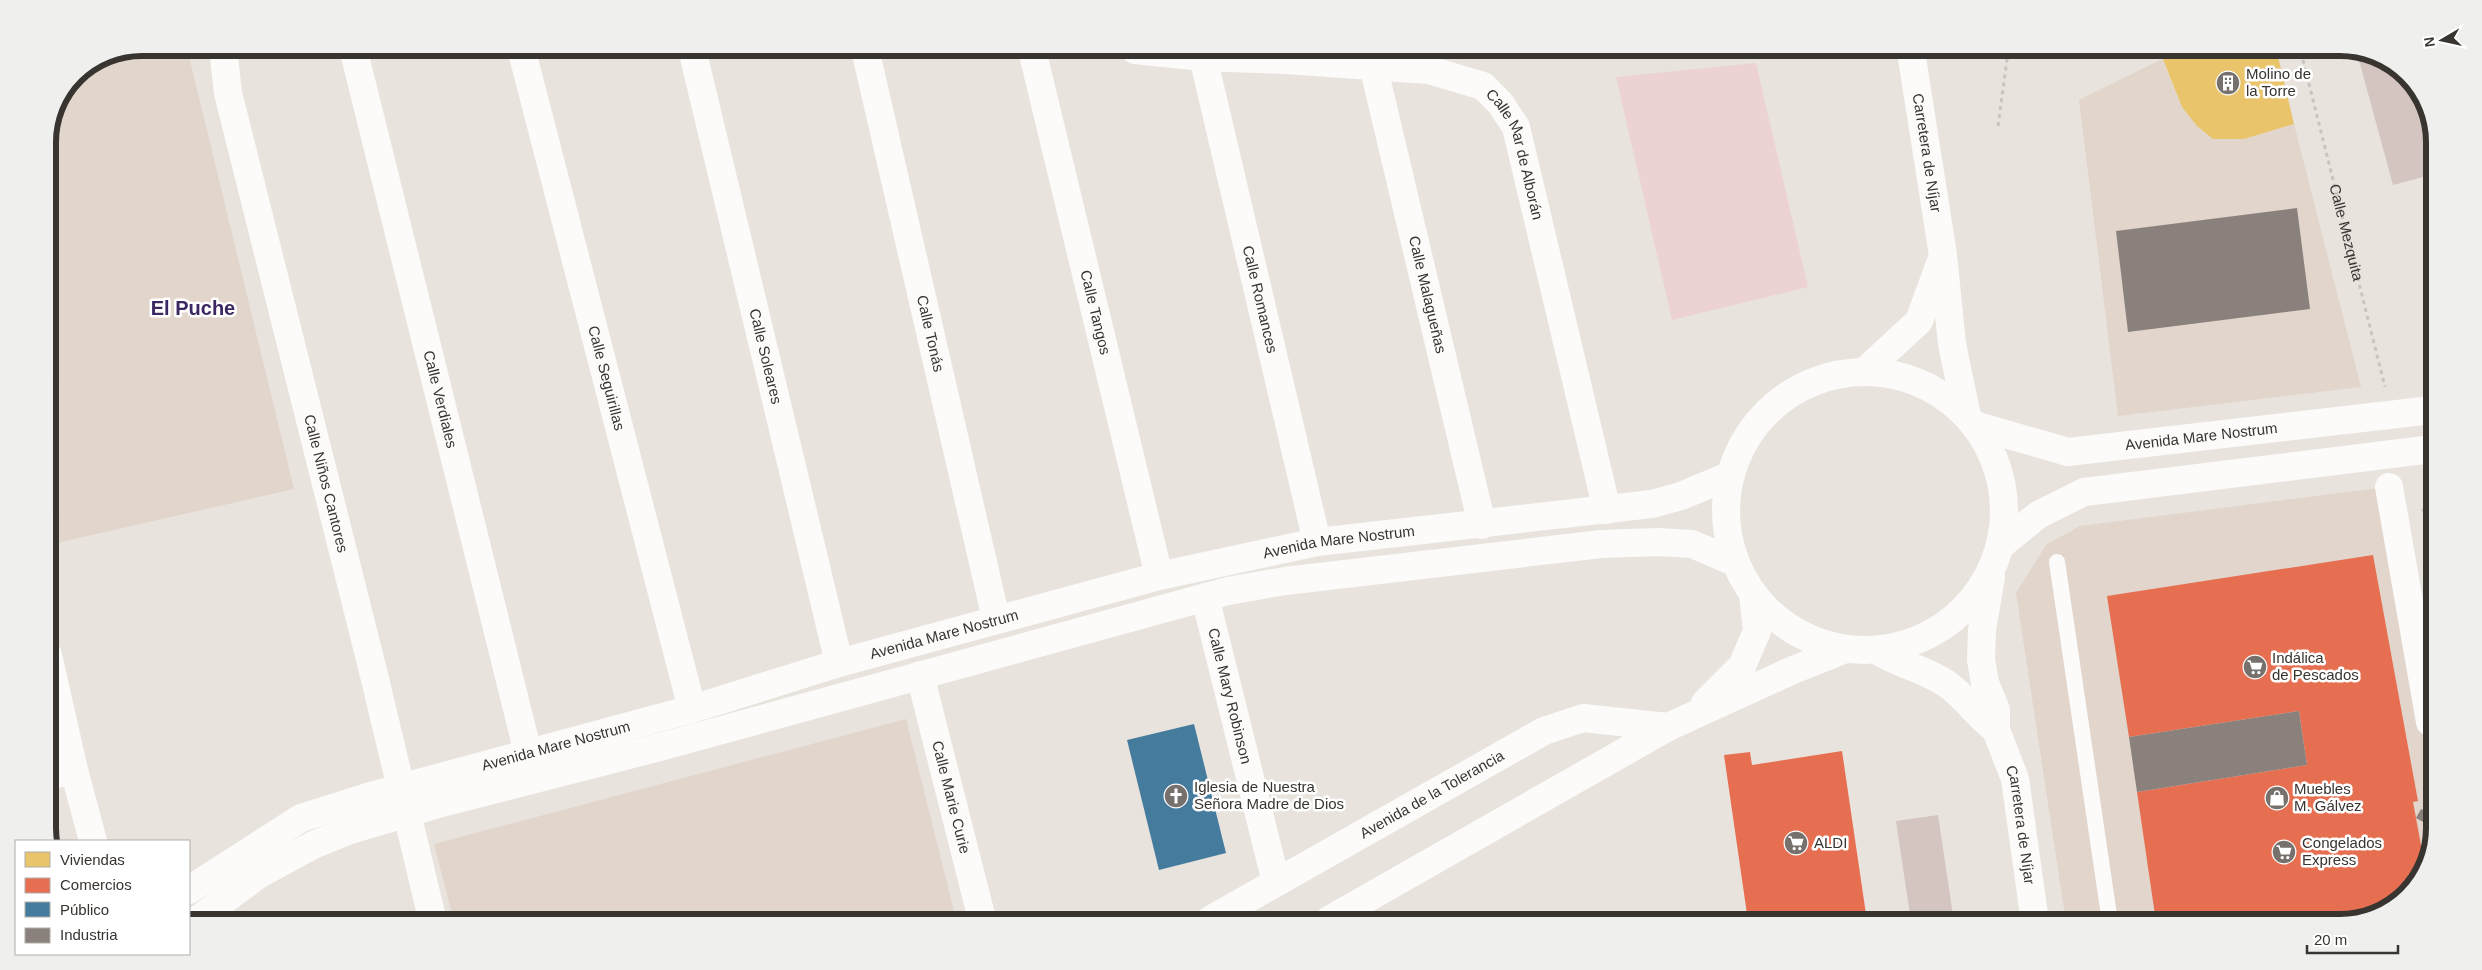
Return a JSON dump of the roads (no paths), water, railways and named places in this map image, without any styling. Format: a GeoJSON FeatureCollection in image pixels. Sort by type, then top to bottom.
{"type":"FeatureCollection","features":[{"type":"Feature","properties":{"kind":"street","name":"Calle Niños Cantores"},"geometry":{"type":"LineString","coordinates":[[224,56],[228,93],[374,675],[402,801],[431,914]]}},
{"type":"Feature","properties":{"kind":"street","name":"Calle Verdiales"},"geometry":{"type":"LineString","coordinates":[[356,56],[528,753]]}},
{"type":"Feature","properties":{"kind":"street","name":"Calle Seguirillas"},"geometry":{"type":"LineString","coordinates":[[522,56],[692,709]]}},
{"type":"Feature","properties":{"kind":"street","name":"Calle Soleares"},"geometry":{"type":"LineString","coordinates":[[694,56],[839,663]]}},
{"type":"Feature","properties":{"kind":"street","name":"Calle Tonás"},"geometry":{"type":"LineString","coordinates":[[867,56],[996,619]]}},
{"type":"Feature","properties":{"kind":"street","name":"Calle Tangos"},"geometry":{"type":"LineString","coordinates":[[1033,56],[1158,576]]}},
{"type":"Feature","properties":{"kind":"street","name":"Calle Mar de Alborán"},"geometry":{"type":"LineString","coordinates":[[1193,56],[1373,65],[1429,70],[1483,86],[1500,103],[1516,127],[1607,510]]}},
{"type":"Feature","properties":{"kind":"street","name":"Carretera de Níjar"},"geometry":{"type":"LineString","coordinates":[[1912,56],[1943,255],[1952,344],[1970,420],[1995,461],[2004,503],[1981,651],[1985,683],[1996,710],[1996,730],[2015,779],[2034,914]]}},
{"type":"Feature","properties":{"kind":"street","name":"Calle Romances"},"geometry":{"type":"LineString","coordinates":[[1203,57],[1317,542]]}},
{"type":"Feature","properties":{"kind":"street","name":"Calle Malagueñas"},"geometry":{"type":"LineString","coordinates":[[1373,65],[1482,525]]}},
{"type":"Feature","properties":{"kind":"street","name":"Carretera de Níjar"},"geometry":{"type":"LineString","coordinates":[[1865,371],[1919,321],[1943,255]]}},
{"type":"Feature","properties":{"kind":"street"},"geometry":{"type":"LineString","coordinates":[[1970,420],[1938,392],[1902,376],[1865,371],[1820,378],[1779,400],[1748,434],[1729,476],[1725,520],[1734,562],[1753,595],[1778,621],[1809,640],[1844,650],[1880,652],[1926,637],[1955,618],[1982,586],[1996,557],[2038,515],[2084,492],[2426,450]]}},
{"type":"Feature","properties":{"kind":"street","name":"Avenida Mare Nostrum"},"geometry":{"type":"LineString","coordinates":[[1970,420],[2068,452],[2426,411]]}},
{"type":"Feature","properties":{"kind":"street","name":"Avenida Mare Nostrum"},"geometry":{"type":"LineString","coordinates":[[213,914],[258,875],[313,845],[350,830],[402,801],[528,753],[692,709],[839,663],[1158,576],[1317,542],[1482,525],[1652,504],[1681,496],[1729,476]]}},
{"type":"Feature","properties":{"kind":"street"},"geometry":{"type":"LineString","coordinates":[[2389,487],[2426,699]]}},
{"type":"Feature","properties":{"kind":"street","name":"Avenida Mare Nostrum"},"geometry":{"type":"LineString","coordinates":[[190,889],[301,818],[402,801],[920,675],[1228,591],[1285,581],[1601,544],[1658,542],[1692,544],[1734,562]]}},
{"type":"Feature","properties":{"kind":"street"},"geometry":{"type":"LineString","coordinates":[[1694,715],[1742,666],[1757,631],[1753,595]]}},
{"type":"Feature","properties":{"kind":"street","name":"Calle Mary Robinson"},"geometry":{"type":"LineString","coordinates":[[1205,597],[1276,882]]}},
{"type":"Feature","properties":{"kind":"street"},"geometry":{"type":"LineString","coordinates":[[1340,914],[1668,727],[1793,670],[1844,650]]}},
{"type":"Feature","properties":{"kind":"street","name":"Carretera de Níjar"},"geometry":{"type":"LineString","coordinates":[[1880,652],[1894,661],[1946,683],[1982,719],[1996,730]]}},
{"type":"Feature","properties":{"kind":"street","name":"Calle Marie Curie"},"geometry":{"type":"LineString","coordinates":[[920,675],[981,914]]}},
{"type":"Feature","properties":{"kind":"street","name":"Avenida de la Tolerancia"},"geometry":{"type":"LineString","coordinates":[[1220,914],[1544,731],[1583,718],[1668,727]]}},
{"type":"Feature","properties":{"kind":"street"},"geometry":{"type":"LineString","coordinates":[[56,728],[61,773],[93,840]]}},
{"type":"Feature","properties":{"kind":"lane"},"geometry":{"type":"LineString","coordinates":[[2057,562],[2109,914]]}},
{"type":"Feature","properties":{"kind":"place","name":"Molino de la Torre"},"geometry":{"type":"Point","coordinates":[2228,83]}},
{"type":"Feature","properties":{"kind":"place","name":"Indálica de Pescados"},"geometry":{"type":"Point","coordinates":[2255,667]}},
{"type":"Feature","properties":{"kind":"place","name":"Iglesia de Nuestra Señora Madre de Dios"},"geometry":{"type":"Point","coordinates":[1176,796]}},
{"type":"Feature","properties":{"kind":"place","name":"Muebles M. Gálvez"},"geometry":{"type":"Point","coordinates":[2277,798]}},
{"type":"Feature","properties":{"kind":"place","name":"ALDI"},"geometry":{"type":"Point","coordinates":[1796,843]}},
{"type":"Feature","properties":{"kind":"place","name":"Congelados Express"},"geometry":{"type":"Point","coordinates":[2284,852]}},
{"type":"Feature","properties":{"kind":"district","name":"El Puche"},"geometry":{"type":"Point","coordinates":[193,308]}}]}
